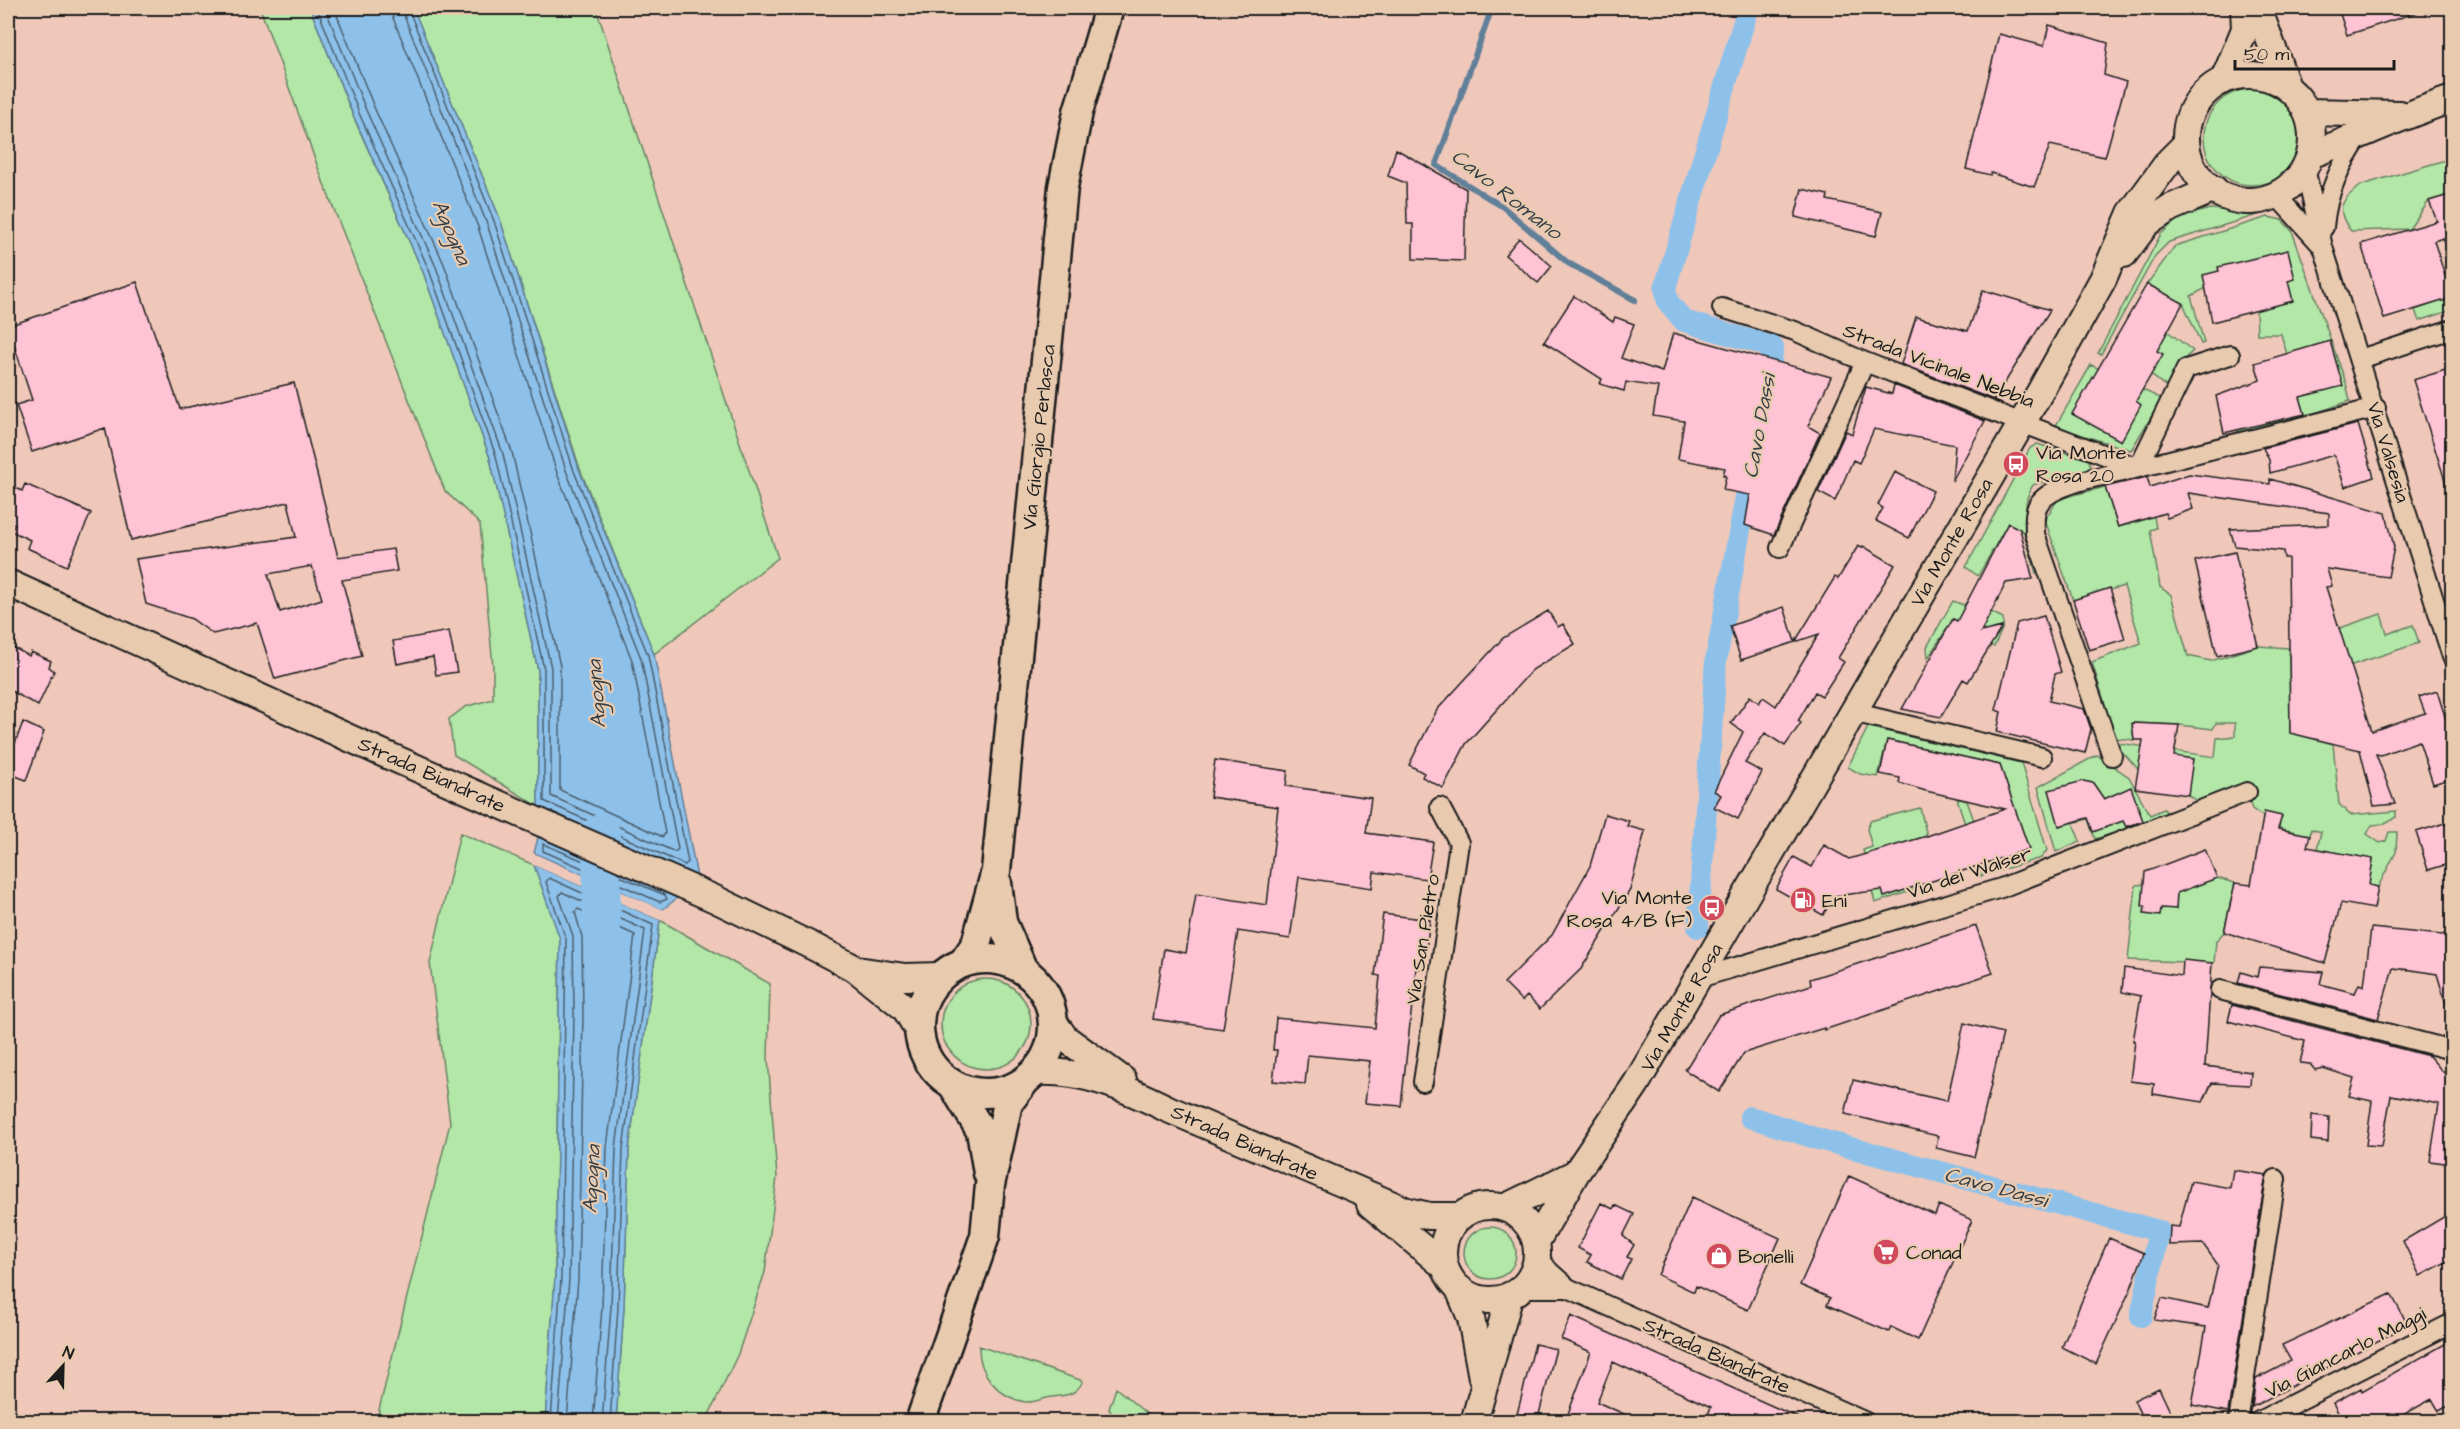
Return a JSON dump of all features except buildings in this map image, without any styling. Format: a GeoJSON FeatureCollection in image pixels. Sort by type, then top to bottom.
{"type":"FeatureCollection","features":[{"type":"Feature","properties":{"kind":"main road","name":"Via Giorgio Perlasca"},"geometry":{"type":"LineString","coordinates":[[952,969],[976,944],[996,871],[1063,187],[1078,112],[1109,8]]}},
{"type":"Feature","properties":{"kind":"main road"},"geometry":{"type":"LineString","coordinates":[[2224,80],[2245,29],[2244,8]]}},
{"type":"Feature","properties":{"kind":"main road"},"geometry":{"type":"LineString","coordinates":[[2259,8],[2287,87],[2307,112],[2312,133],[2308,161]]}},
{"type":"Feature","properties":{"kind":"main road"},"geometry":{"type":"LineString","coordinates":[[2287,87],[2265,76],[2252,75],[2224,80],[2202,96],[2194,107],[2188,126],[2186,144],[2191,161],[2200,178],[2214,189],[2234,199],[2252,201],[2277,195],[2288,188],[2308,161],[2408,114],[2452,99]]}},
{"type":"Feature","properties":{"kind":"main road"},"geometry":{"type":"LineString","coordinates":[[2307,112],[2408,114]]}},
{"type":"Feature","properties":{"kind":"main road","name":"Via Monte Rosa"},"geometry":{"type":"LineString","coordinates":[[1536,1249],[1576,1173],[1636,1084],[1699,978],[2022,422],[2103,279],[2131,213],[2145,191],[2186,144]]}},
{"type":"Feature","properties":{"kind":"main road","name":"Via Monte Rosa"},"geometry":{"type":"LineString","coordinates":[[2103,279],[2147,223],[2170,208],[2214,189]]}},
{"type":"Feature","properties":{"kind":"main road","name":"Strada Biandrate"},"geometry":{"type":"LineString","coordinates":[[8,583],[715,899],[856,969],[905,1008],[918,1030]]}},
{"type":"Feature","properties":{"kind":"main road","name":"Via Giorgio Perlasca"},"geometry":{"type":"LineString","coordinates":[[996,871],[1002,922],[1023,970]]}},
{"type":"Feature","properties":{"kind":"main road"},"geometry":{"type":"LineString","coordinates":[[920,1422],[985,1236],[990,1185],[1008,1103],[1031,1076],[1050,1048],[1053,1021],[1049,1001],[1038,983],[1023,970],[994,959],[952,969],[928,992],[920,1010],[918,1030],[928,1062],[953,1085],[981,1131],[990,1185]]}},
{"type":"Feature","properties":{"kind":"main road","name":"Strada Biandrate"},"geometry":{"type":"LineString","coordinates":[[856,969],[905,977],[952,969]]}},
{"type":"Feature","properties":{"kind":"main road","name":"Strada Biandrate"},"geometry":{"type":"LineString","coordinates":[[1053,1021],[1065,1038],[1122,1078],[1136,1093]]}},
{"type":"Feature","properties":{"kind":"main road","name":"Strada Biandrate"},"geometry":{"type":"LineString","coordinates":[[1031,1076],[1062,1070],[1136,1093],[1354,1190],[1407,1211],[1429,1216],[1460,1216]]}},
{"type":"Feature","properties":{"kind":"main road"},"geometry":{"type":"LineString","coordinates":[[953,1085],[971,1092],[990,1094],[1008,1090],[1031,1076]]}},
{"type":"Feature","properties":{"kind":"main road"},"geometry":{"type":"LineString","coordinates":[[1504,1208],[1576,1173]]}},
{"type":"Feature","properties":{"kind":"main road","name":"Strada Biandrate"},"geometry":{"type":"LineString","coordinates":[[1354,1190],[1444,1266]]}},
{"type":"Feature","properties":{"kind":"main road"},"geometry":{"type":"LineString","coordinates":[[1474,1422],[1483,1382],[1516,1292],[1529,1279],[1536,1249],[1525,1221],[1504,1208],[1481,1206],[1460,1216],[1444,1238],[1444,1266],[1458,1289],[1471,1318],[1483,1382]]}},
{"type":"Feature","properties":{"kind":"main road"},"geometry":{"type":"LineString","coordinates":[[1458,1289],[1483,1300],[1516,1292]]}},
{"type":"Feature","properties":{"kind":"street","name":"Via Valsesia"},"geometry":{"type":"LineString","coordinates":[[2323,247],[2326,207],[2341,164],[2360,136]]}},
{"type":"Feature","properties":{"kind":"street","name":"Via Valsesia"},"geometry":{"type":"LineString","coordinates":[[2308,161],[2323,247],[2376,408],[2452,657]]}},
{"type":"Feature","properties":{"kind":"street","name":"Via Valsesia"},"geometry":{"type":"LineString","coordinates":[[2277,195],[2323,247]]}},
{"type":"Feature","properties":{"kind":"street","name":"Strada Vicinale Nebbia"},"geometry":{"type":"LineString","coordinates":[[1722,308],[1795,331],[1865,362],[2138,468]]}},
{"type":"Feature","properties":{"kind":"street"},"geometry":{"type":"LineString","coordinates":[[2360,359],[2452,329]]}},
{"type":"Feature","properties":{"kind":"street"},"geometry":{"type":"LineString","coordinates":[[2138,468],[2186,369],[2230,355]]}},
{"type":"Feature","properties":{"kind":"street"},"geometry":{"type":"LineString","coordinates":[[1780,548],[1865,362]]}},
{"type":"Feature","properties":{"kind":"street"},"geometry":{"type":"LineString","coordinates":[[2112,756],[2035,534],[2034,516],[2040,502],[2058,489],[2376,408]]}},
{"type":"Feature","properties":{"kind":"street"},"geometry":{"type":"LineString","coordinates":[[1852,712],[2042,757]]}},
{"type":"Feature","properties":{"kind":"street","name":"Via dei Walser"},"geometry":{"type":"LineString","coordinates":[[1699,978],[2001,888],[2247,792]]}},
{"type":"Feature","properties":{"kind":"street","name":"Via San Pietro"},"geometry":{"type":"LineString","coordinates":[[1423,1082],[1459,843],[1440,807]]}},
{"type":"Feature","properties":{"kind":"street"},"geometry":{"type":"LineString","coordinates":[[2220,990],[2452,1050]]}},
{"type":"Feature","properties":{"kind":"street"},"geometry":{"type":"LineString","coordinates":[[2238,1422],[2276,1179]]}},
{"type":"Feature","properties":{"kind":"street","name":"Strada Biandrate"},"geometry":{"type":"LineString","coordinates":[[1536,1249],[1549,1271],[1568,1288],[1866,1422]]}},
{"type":"Feature","properties":{"kind":"street","name":"Strada Biandrate"},"geometry":{"type":"LineString","coordinates":[[1516,1292],[1568,1288]]}},
{"type":"Feature","properties":{"kind":"street","name":"Via Giancarlo Maggi"},"geometry":{"type":"LineString","coordinates":[[2257,1422],[2452,1323]]}},
{"type":"Feature","properties":{"kind":"green space"},"geometry":{"type":"Polygon","coordinates":[[[260,8],[310,8],[353,116],[423,272],[490,458],[538,670],[538,806],[454,755],[449,719],[465,707],[493,699],[493,667],[480,524],[445,491],[324,184],[260,8]]]}},
{"type":"Feature","properties":{"kind":"green space"},"geometry":{"type":"Polygon","coordinates":[[[413,8],[596,8],[778,558],[654,654],[580,469],[500,219],[413,8]]]}},
{"type":"Feature","properties":{"kind":"green space"},"geometry":{"type":"Polygon","coordinates":[[[2252,89],[2270,93],[2286,103],[2296,119],[2300,137],[2296,155],[2286,171],[2270,181],[2252,185],[2234,181],[2218,171],[2208,155],[2204,137],[2208,119],[2218,103],[2234,93],[2252,89]]]}},
{"type":"Feature","properties":{"kind":"green space"},"geometry":{"type":"Polygon","coordinates":[[[2452,158],[2452,194],[2429,201],[2409,229],[2351,231],[2343,216],[2342,205],[2349,195],[2362,185],[2452,158]]]}},
{"type":"Feature","properties":{"kind":"green space"},"geometry":{"type":"Polygon","coordinates":[[[2210,209],[2264,213],[2169,242],[2155,256],[2101,354],[2098,353],[2161,234],[2180,217],[2210,209]]]}},
{"type":"Feature","properties":{"kind":"green space"},"geometry":{"type":"Polygon","coordinates":[[[2268,217],[2282,220],[2292,231],[2346,383],[2350,401],[2229,443],[2227,437],[2238,432],[2242,423],[2303,409],[2281,334],[2257,334],[2256,309],[2206,288],[2191,296],[2204,343],[2201,344],[2183,303],[2147,284],[2175,246],[2268,217]]]}},
{"type":"Feature","properties":{"kind":"green space"},"geometry":{"type":"Polygon","coordinates":[[[2452,297],[2452,310],[2419,321],[2415,310],[2452,297]]]}},
{"type":"Feature","properties":{"kind":"green space"},"geometry":{"type":"Polygon","coordinates":[[[2153,320],[2193,351],[2183,360],[2168,388],[2112,345],[2153,320]]]}},
{"type":"Feature","properties":{"kind":"green space"},"geometry":{"type":"Polygon","coordinates":[[[2091,365],[2162,399],[2131,450],[2055,427],[2091,365]]]}},
{"type":"Feature","properties":{"kind":"green space"},"geometry":{"type":"Polygon","coordinates":[[[2037,444],[2089,460],[2091,468],[2033,485],[2028,495],[2026,515],[2030,536],[2041,568],[2036,573],[2024,532],[2008,523],[1978,576],[1966,567],[2030,448],[2037,444]]]}},
{"type":"Feature","properties":{"kind":"green space"},"geometry":{"type":"Polygon","coordinates":[[[2105,487],[2118,527],[2143,520],[2153,511],[2156,528],[2150,530],[2160,587],[2171,595],[2188,656],[2211,661],[2258,646],[2289,648],[2290,733],[2333,744],[2339,804],[2350,815],[2396,811],[2396,817],[2383,824],[2372,825],[2367,834],[2380,843],[2386,841],[2389,832],[2397,832],[2396,852],[2378,887],[2369,885],[2373,859],[2335,852],[2308,887],[2321,832],[2311,829],[2310,835],[2282,829],[2252,809],[2246,792],[2206,808],[2188,795],[2138,769],[2118,747],[2119,743],[2215,757],[2217,738],[2235,736],[2235,723],[2216,723],[2213,729],[2132,723],[2134,740],[2115,738],[2092,662],[2141,643],[2124,586],[2073,600],[2046,523],[2047,516],[2058,499],[2105,487]]]}},
{"type":"Feature","properties":{"kind":"green space"},"geometry":{"type":"Polygon","coordinates":[[[1968,600],[2003,618],[2003,627],[1994,647],[1985,643],[1990,634],[1966,619],[1962,624],[1953,619],[1928,658],[1927,647],[1953,601],[1964,605],[1968,600]]]}},
{"type":"Feature","properties":{"kind":"green space"},"geometry":{"type":"Polygon","coordinates":[[[2381,614],[2387,634],[2413,625],[2419,643],[2349,666],[2337,629],[2381,614]]]}},
{"type":"Feature","properties":{"kind":"green space"},"geometry":{"type":"Polygon","coordinates":[[[1868,727],[2021,763],[2047,850],[2041,858],[1981,876],[1957,798],[1967,801],[1989,862],[2029,849],[1999,765],[1887,740],[1878,777],[1860,774],[1848,767],[1868,727]]]}},
{"type":"Feature","properties":{"kind":"green space"},"geometry":{"type":"Polygon","coordinates":[[[2097,755],[2129,777],[2150,815],[2164,809],[2169,816],[2095,839],[2088,819],[2073,823],[2080,841],[2056,852],[2038,787],[2097,755]]]}},
{"type":"Feature","properties":{"kind":"green space"},"geometry":{"type":"Polygon","coordinates":[[[1920,808],[1927,836],[1871,853],[1923,887],[1875,903],[1863,850],[1872,847],[1867,829],[1870,821],[1920,808]]]}},
{"type":"Feature","properties":{"kind":"green space"},"geometry":{"type":"Polygon","coordinates":[[[460,833],[534,865],[560,938],[555,1278],[545,1421],[376,1422],[450,1123],[430,963],[460,833]]]}},
{"type":"Feature","properties":{"kind":"green space"},"geometry":{"type":"Polygon","coordinates":[[[2217,878],[2235,883],[2224,932],[2216,941],[2214,963],[2128,960],[2136,885],[2217,878]]]}},
{"type":"Feature","properties":{"kind":"green space"},"geometry":{"type":"Polygon","coordinates":[[[660,920],[770,984],[768,1058],[777,1177],[765,1272],[738,1354],[706,1421],[616,1422],[624,1308],[629,1149],[660,920]]]}},
{"type":"Feature","properties":{"kind":"green space"},"geometry":{"type":"Polygon","coordinates":[[[986,979],[1003,982],[1018,992],[1028,1007],[1031,1024],[1028,1041],[1018,1056],[1003,1066],[986,1069],[969,1066],[954,1056],[944,1041],[941,1024],[944,1007],[954,992],[969,982],[986,979]]]}},
{"type":"Feature","properties":{"kind":"green space"},"geometry":{"type":"Polygon","coordinates":[[[1490,1227],[1500,1229],[1508,1235],[1514,1243],[1516,1253],[1514,1263],[1508,1271],[1500,1277],[1490,1279],[1480,1277],[1472,1271],[1466,1263],[1464,1253],[1466,1243],[1472,1235],[1480,1229],[1490,1227]]]}},
{"type":"Feature","properties":{"kind":"green space"},"geometry":{"type":"Polygon","coordinates":[[[979,1346],[1083,1381],[1074,1392],[1067,1395],[1029,1402],[1015,1399],[998,1389],[986,1374],[979,1346]]]}},
{"type":"Feature","properties":{"kind":"green space"},"geometry":{"type":"Polygon","coordinates":[[[1116,1388],[1155,1421],[1116,1421],[1109,1409],[1116,1388]]]}},
{"type":"Feature","properties":{"kind":"water"},"geometry":{"type":"Polygon","coordinates":[[[310,8],[413,8],[500,219],[579,469],[654,654],[697,877],[538,806],[538,670],[490,458],[423,272],[353,115],[310,8]]]}},
{"type":"Feature","properties":{"kind":"water"},"geometry":{"type":"Polygon","coordinates":[[[539,834],[681,895],[662,910],[534,853],[539,834]]]}},
{"type":"Feature","properties":{"kind":"water"},"geometry":{"type":"Polygon","coordinates":[[[534,865],[660,920],[629,1149],[624,1308],[616,1421],[545,1421],[555,1278],[560,939],[534,865]]]}},
{"type":"Feature","properties":{"kind":"pier"},"geometry":{"type":"Polygon","coordinates":[[[531,852],[666,911],[661,913],[533,856],[531,852]]]}},
{"type":"Feature","properties":{"kind":"pier"},"geometry":{"type":"Polygon","coordinates":[[[534,862],[661,917],[662,921],[531,864],[534,862]]]}},
{"type":"Feature","properties":{"kind":"waterway","name":"Cavo Romano"},"geometry":{"type":"LineString","coordinates":[[1492,8],[1436,165],[1503,207],[1568,263],[1635,300]]}},
{"type":"Feature","properties":{"kind":"waterway","name":"Cavo Dassi"},"geometry":{"type":"LineString","coordinates":[[1748,8],[1665,288],[1668,302],[1684,321],[1773,347],[1766,391]]}},
{"type":"Feature","properties":{"kind":"waterway","name":"Cavo Dassi"},"geometry":{"type":"LineString","coordinates":[[1698,927],[1716,660],[1752,464]]}},
{"type":"Feature","properties":{"kind":"waterway","name":"Agogna"},"geometry":{"type":"LineString","coordinates":[[601,833],[602,947]]}},
{"type":"Feature","properties":{"kind":"waterway","name":"Cavo Dassi"},"geometry":{"type":"LineString","coordinates":[[1750,1117],[1818,1139],[2159,1231],[2141,1316]]}},
{"type":"Feature","properties":{"kind":"place","name":"Via Monte Rosa 20"},"geometry":{"type":"Point","coordinates":[2016,464]}},
{"type":"Feature","properties":{"kind":"place","name":"Eni"},"geometry":{"type":"Point","coordinates":[1803,900]}},
{"type":"Feature","properties":{"kind":"place","name":"Via Monte Rosa 4/B (F)"},"geometry":{"type":"Point","coordinates":[1712,908]}},
{"type":"Feature","properties":{"kind":"place","name":"Conad"},"geometry":{"type":"Point","coordinates":[1886,1252]}},
{"type":"Feature","properties":{"kind":"place","name":"Bonelli"},"geometry":{"type":"Point","coordinates":[1719,1256]}}]}
